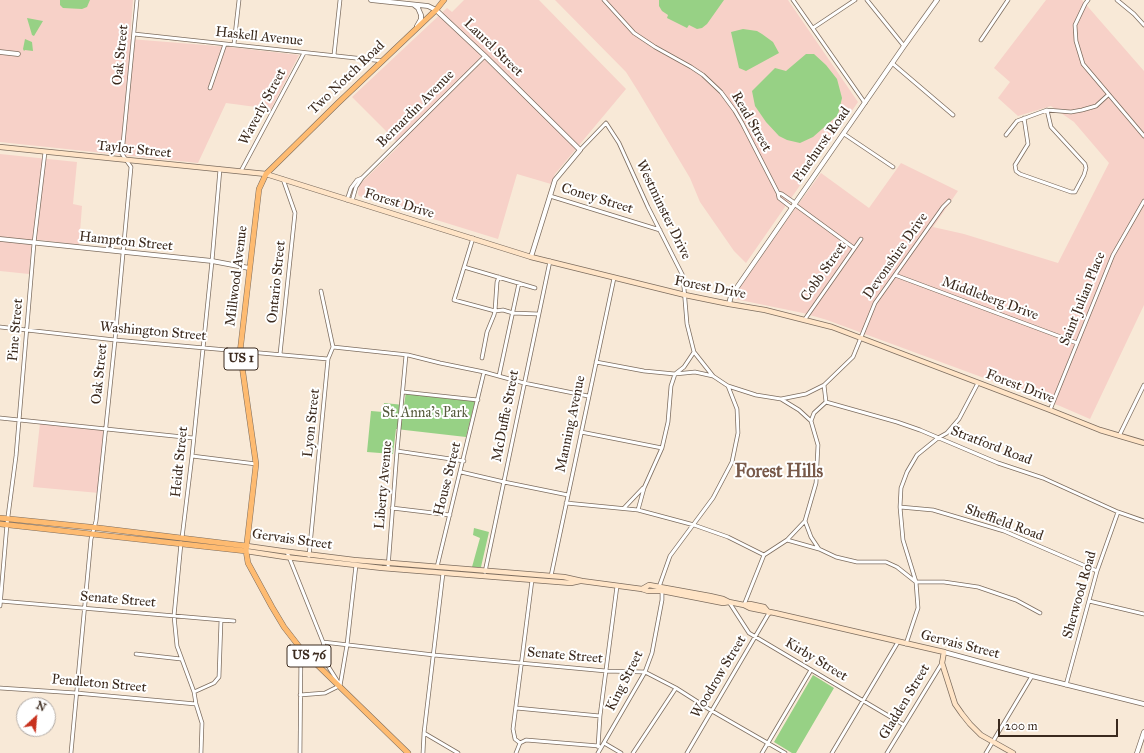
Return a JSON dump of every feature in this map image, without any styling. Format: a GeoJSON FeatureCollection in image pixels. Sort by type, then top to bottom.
{"type":"FeatureCollection","features":[{"type":"Feature","properties":{"kind":"main road","name":"Two Notch Road"},"geometry":{"type":"LineString","coordinates":[[266,174],[436,10],[444,0]]}},
{"type":"Feature","properties":{"kind":"main road","name":"Taylor Street"},"geometry":{"type":"LineString","coordinates":[[0,147],[266,174]]}},
{"type":"Feature","properties":{"kind":"main road","name":"Forest Drive"},"geometry":{"type":"LineString","coordinates":[[266,174],[531,257],[684,295],[805,319],[860,337],[1119,436],[1144,443]]}},
{"type":"Feature","properties":{"kind":"main road","name":"Millwood Avenue"},"geometry":{"type":"LineString","coordinates":[[266,174],[260,189],[249,268],[240,352],[256,464],[246,552],[248,563],[284,627],[301,649],[408,753]]}},
{"type":"Feature","properties":{"kind":"main road","name":"Gervais Street"},"geometry":{"type":"LineString","coordinates":[[0,518],[7,521],[92,534],[289,558],[309,557],[389,565],[443,573],[551,576],[662,592],[723,603],[729,602]]}},
{"type":"Feature","properties":{"kind":"main road","name":"Gervais Street"},"geometry":{"type":"LineString","coordinates":[[0,524],[7,521],[94,527],[247,546],[356,565],[438,567],[532,580],[571,583],[582,581]]}},
{"type":"Feature","properties":{"kind":"main road","name":"Gervais Street"},"geometry":{"type":"LineString","coordinates":[[642,589],[644,586],[649,585],[659,586],[717,597],[729,602],[769,613],[775,613],[944,652]]}},
{"type":"Feature","properties":{"kind":"main road"},"geometry":{"type":"LineString","coordinates":[[944,652],[942,662],[955,704],[970,724],[981,735],[1013,753]]}},
{"type":"Feature","properties":{"kind":"street","name":"Oak Street"},"geometry":{"type":"LineString","coordinates":[[71,753],[84,608],[92,534],[96,521],[131,168],[122,154],[137,0]]}},
{"type":"Feature","properties":{"kind":"street"},"geometry":{"type":"LineString","coordinates":[[234,44],[239,0]]}},
{"type":"Feature","properties":{"kind":"street"},"geometry":{"type":"LineString","coordinates":[[334,55],[340,0]]}},
{"type":"Feature","properties":{"kind":"street","name":"Laurel Street"},"geometry":{"type":"LineString","coordinates":[[371,0],[428,6],[436,10],[580,150]]}},
{"type":"Feature","properties":{"kind":"street","name":"Read Street"},"geometry":{"type":"LineString","coordinates":[[604,0],[634,33],[655,47],[691,66],[714,85],[726,98],[742,123],[778,193],[779,198],[794,205],[854,248]]}},
{"type":"Feature","properties":{"kind":"street"},"geometry":{"type":"LineString","coordinates":[[793,0],[865,103]]}},
{"type":"Feature","properties":{"kind":"street"},"geometry":{"type":"LineString","coordinates":[[813,28],[855,0]]}},
{"type":"Feature","properties":{"kind":"street"},"geometry":{"type":"LineString","coordinates":[[867,0],[904,46]]}},
{"type":"Feature","properties":{"kind":"street","name":"Pinehurst Road"},"geometry":{"type":"LineString","coordinates":[[729,304],[731,296],[937,0]]}},
{"type":"Feature","properties":{"kind":"street"},"geometry":{"type":"LineString","coordinates":[[982,40],[1008,0]]}},
{"type":"Feature","properties":{"kind":"street"},"geometry":{"type":"LineString","coordinates":[[1088,0],[1076,25],[1076,41],[1084,64],[1108,95],[1144,136]]}},
{"type":"Feature","properties":{"kind":"street"},"geometry":{"type":"LineString","coordinates":[[1117,0],[1134,14],[1144,25]]}},
{"type":"Feature","properties":{"kind":"street"},"geometry":{"type":"LineString","coordinates":[[414,5],[418,8],[421,15],[420,22],[415,30]]}},
{"type":"Feature","properties":{"kind":"street","name":"Haskell Avenue"},"geometry":{"type":"LineString","coordinates":[[134,34],[383,61]]}},
{"type":"Feature","properties":{"kind":"street"},"geometry":{"type":"LineString","coordinates":[[210,88],[226,44]]}},
{"type":"Feature","properties":{"kind":"street"},"geometry":{"type":"LineString","coordinates":[[0,52],[18,54]]}},
{"type":"Feature","properties":{"kind":"street","name":"Waverly Street"},"geometry":{"type":"LineString","coordinates":[[241,171],[304,53]]}},
{"type":"Feature","properties":{"kind":"street","name":"Bernardin Avenue"},"geometry":{"type":"LineString","coordinates":[[352,201],[355,190],[362,178],[485,56]]}},
{"type":"Feature","properties":{"kind":"street"},"geometry":{"type":"LineString","coordinates":[[892,63],[953,115]]}},
{"type":"Feature","properties":{"kind":"street"},"geometry":{"type":"LineString","coordinates":[[1006,135],[1017,120],[1047,110],[1071,112],[1082,110],[1096,106],[1108,95]]}},
{"type":"Feature","properties":{"kind":"street"},"geometry":{"type":"LineString","coordinates":[[1024,118],[1028,144],[1015,165],[1016,171],[1020,174],[1074,192],[1077,190],[1084,175],[1086,168],[1085,164],[1051,127],[1047,110]]}},
{"type":"Feature","properties":{"kind":"street","name":"Westminster Drive"},"geometry":{"type":"LineString","coordinates":[[580,150],[606,123],[619,143],[683,276],[687,324],[694,352],[713,376]]}},
{"type":"Feature","properties":{"kind":"street"},"geometry":{"type":"LineString","coordinates":[[844,134],[893,167]]}},
{"type":"Feature","properties":{"kind":"street"},"geometry":{"type":"LineString","coordinates":[[531,257],[550,196],[558,176],[580,150]]}},
{"type":"Feature","properties":{"kind":"street","name":"Pine Street"},"geometry":{"type":"LineString","coordinates":[[0,606],[7,521],[16,456],[34,244],[44,152]]}},
{"type":"Feature","properties":{"kind":"street","name":"Heidt Street"},"geometry":{"type":"LineString","coordinates":[[201,753],[202,723],[194,692],[177,646],[174,616],[192,456],[220,169]]}},
{"type":"Feature","properties":{"kind":"street","name":"Bernardin Avenue"},"geometry":{"type":"LineString","coordinates":[[347,200],[352,185],[357,180],[362,178]]}},
{"type":"Feature","properties":{"kind":"street","name":"Ontario Street"},"geometry":{"type":"LineString","coordinates":[[280,354],[295,213],[283,179]]}},
{"type":"Feature","properties":{"kind":"street","name":"Coney Street"},"geometry":{"type":"LineString","coordinates":[[550,196],[660,230]]}},
{"type":"Feature","properties":{"kind":"street","name":"Devonshire Drive"},"geometry":{"type":"LineString","coordinates":[[781,399],[806,394],[824,385],[852,357],[875,303],[949,201]]}},
{"type":"Feature","properties":{"kind":"street","name":"Saint Julian Place"},"geometry":{"type":"LineString","coordinates":[[1050,410],[1113,256],[1144,201]]}},
{"type":"Feature","properties":{"kind":"street"},"geometry":{"type":"LineString","coordinates":[[473,238],[454,300],[495,310],[538,314]]}},
{"type":"Feature","properties":{"kind":"street","name":"Cobb Street"},"geometry":{"type":"LineString","coordinates":[[805,319],[862,238]]}},
{"type":"Feature","properties":{"kind":"street","name":"Hampton Street"},"geometry":{"type":"LineString","coordinates":[[0,239],[34,244],[212,261],[249,268]]}},
{"type":"Feature","properties":{"kind":"street","name":"McDuffie Street"},"geometry":{"type":"LineString","coordinates":[[484,573],[550,261]]}},
{"type":"Feature","properties":{"kind":"street"},"geometry":{"type":"LineString","coordinates":[[464,267],[536,288]]}},
{"type":"Feature","properties":{"kind":"street","name":"Middleberg Drive"},"geometry":{"type":"LineString","coordinates":[[895,275],[1077,343]]}},
{"type":"Feature","properties":{"kind":"street"},"geometry":{"type":"LineString","coordinates":[[482,358],[487,332],[494,316],[497,282],[499,277]]}},
{"type":"Feature","properties":{"kind":"street","name":"Manning Avenue"},"geometry":{"type":"LineString","coordinates":[[551,576],[614,278]]}},
{"type":"Feature","properties":{"kind":"street"},"geometry":{"type":"LineString","coordinates":[[499,376],[519,283]]}},
{"type":"Feature","properties":{"kind":"street"},"geometry":{"type":"LineString","coordinates":[[321,291],[333,347],[406,355],[484,372],[524,383],[588,396]]}},
{"type":"Feature","properties":{"kind":"street","name":"Washington Street"},"geometry":{"type":"LineString","coordinates":[[0,327],[115,340],[328,359]]}},
{"type":"Feature","properties":{"kind":"street","name":"Lyon Street"},"geometry":{"type":"LineString","coordinates":[[309,557],[328,359],[333,347]]}},
{"type":"Feature","properties":{"kind":"street"},"geometry":{"type":"LineString","coordinates":[[638,510],[644,488],[662,448],[668,422],[671,386],[675,374],[684,367],[694,352]]}},
{"type":"Feature","properties":{"kind":"street","name":"Liberty Avenue"},"geometry":{"type":"LineString","coordinates":[[389,565],[392,508],[406,355]]}},
{"type":"Feature","properties":{"kind":"street"},"geometry":{"type":"LineString","coordinates":[[596,362],[644,371],[675,374],[695,372],[713,376],[728,386],[756,395],[781,399],[799,410],[811,421],[818,445],[818,452],[816,483],[805,521],[787,540],[764,555],[744,605]]}},
{"type":"Feature","properties":{"kind":"street","name":"House Street"},"geometry":{"type":"LineString","coordinates":[[438,567],[484,372]]}},
{"type":"Feature","properties":{"kind":"street"},"geometry":{"type":"LineString","coordinates":[[906,644],[918,608],[916,582],[903,540],[900,507],[901,488],[907,472],[917,455],[938,438],[947,433],[959,419],[978,383]]}},
{"type":"Feature","properties":{"kind":"street"},"geometry":{"type":"LineString","coordinates":[[811,421],[814,413],[826,402],[824,385]]}},
{"type":"Feature","properties":{"kind":"street"},"geometry":{"type":"LineString","coordinates":[[1119,436],[1144,385]]}},
{"type":"Feature","properties":{"kind":"street"},"geometry":{"type":"LineString","coordinates":[[659,586],[670,556],[713,498],[732,462],[738,433],[737,409],[728,386]]}},
{"type":"Feature","properties":{"kind":"street"},"geometry":{"type":"LineString","coordinates":[[403,392],[478,400]]}},
{"type":"Feature","properties":{"kind":"street","name":"Stratford Road"},"geometry":{"type":"LineString","coordinates":[[826,402],[897,422],[998,463],[1043,478],[1118,512],[1144,521]]}},
{"type":"Feature","properties":{"kind":"street"},"geometry":{"type":"LineString","coordinates":[[0,418],[193,438]]}},
{"type":"Feature","properties":{"kind":"street"},"geometry":{"type":"LineString","coordinates":[[581,432],[662,448]]}},
{"type":"Feature","properties":{"kind":"street"},"geometry":{"type":"LineString","coordinates":[[397,451],[464,461]]}},
{"type":"Feature","properties":{"kind":"street"},"geometry":{"type":"LineString","coordinates":[[192,456],[256,464]]}},
{"type":"Feature","properties":{"kind":"street"},"geometry":{"type":"LineString","coordinates":[[461,472],[568,495]]}},
{"type":"Feature","properties":{"kind":"street"},"geometry":{"type":"LineString","coordinates":[[624,508],[644,488]]}},
{"type":"Feature","properties":{"kind":"street"},"geometry":{"type":"LineString","coordinates":[[566,503],[638,510],[694,525],[728,537],[764,555]]}},
{"type":"Feature","properties":{"kind":"street","name":"Sheffield Road"},"geometry":{"type":"LineString","coordinates":[[900,507],[934,510],[1004,531],[1097,571]]}},
{"type":"Feature","properties":{"kind":"street"},"geometry":{"type":"LineString","coordinates":[[392,508],[450,515]]}},
{"type":"Feature","properties":{"kind":"street","name":"Sherwood Road"},"geometry":{"type":"LineString","coordinates":[[1066,685],[1097,571],[1118,512]]}},
{"type":"Feature","properties":{"kind":"street"},"geometry":{"type":"LineString","coordinates":[[805,521],[811,537],[819,549]]}},
{"type":"Feature","properties":{"kind":"street"},"geometry":{"type":"LineString","coordinates":[[787,540],[819,549],[836,557],[857,562],[886,562],[897,567],[916,582],[944,582],[978,586],[1016,600],[1040,613]]}},
{"type":"Feature","properties":{"kind":"street"},"geometry":{"type":"LineString","coordinates":[[287,552],[323,642],[328,666],[340,686]]}},
{"type":"Feature","properties":{"kind":"street"},"geometry":{"type":"LineString","coordinates":[[340,686],[347,645],[356,565]]}},
{"type":"Feature","properties":{"kind":"street"},"geometry":{"type":"LineString","coordinates":[[423,753],[424,733],[443,573]]}},
{"type":"Feature","properties":{"kind":"street"},"geometry":{"type":"LineString","coordinates":[[520,743],[515,739],[514,729],[532,580]]}},
{"type":"Feature","properties":{"kind":"street"},"geometry":{"type":"LineString","coordinates":[[598,747],[600,716],[617,585]]}},
{"type":"Feature","properties":{"kind":"street","name":"King Street"},"geometry":{"type":"LineString","coordinates":[[598,753],[645,672],[652,653],[662,600],[662,592]]}},
{"type":"Feature","properties":{"kind":"street","name":"Senate Street"},"geometry":{"type":"LineString","coordinates":[[0,601],[234,621]]}},
{"type":"Feature","properties":{"kind":"street"},"geometry":{"type":"LineString","coordinates":[[1089,601],[1144,614]]}},
{"type":"Feature","properties":{"kind":"street","name":"Kirby Street"},"geometry":{"type":"LineString","coordinates":[[729,602],[749,633],[904,725]]}},
{"type":"Feature","properties":{"kind":"street","name":"Woodrow Street"},"geometry":{"type":"LineString","coordinates":[[687,753],[769,613]]}},
{"type":"Feature","properties":{"kind":"street"},"geometry":{"type":"LineString","coordinates":[[194,692],[214,683],[219,677],[221,620]]}},
{"type":"Feature","properties":{"kind":"street","name":"Senate Street"},"geometry":{"type":"LineString","coordinates":[[323,642],[434,655],[606,671],[645,672],[676,688],[712,711],[785,753]]}},
{"type":"Feature","properties":{"kind":"street"},"geometry":{"type":"LineString","coordinates":[[832,753],[898,642]]}},
{"type":"Feature","properties":{"kind":"street"},"geometry":{"type":"LineString","coordinates":[[300,753],[301,649]]}},
{"type":"Feature","properties":{"kind":"street","name":"Gervais Street"},"geometry":{"type":"LineString","coordinates":[[944,652],[1066,685],[1144,704]]}},
{"type":"Feature","properties":{"kind":"street"},"geometry":{"type":"LineString","coordinates":[[136,654],[181,659]]}},
{"type":"Feature","properties":{"kind":"street","name":"Gladden Street"},"geometry":{"type":"LineString","coordinates":[[888,753],[942,662]]}},
{"type":"Feature","properties":{"kind":"street"},"geometry":{"type":"LineString","coordinates":[[762,753],[811,670]]}},
{"type":"Feature","properties":{"kind":"street"},"geometry":{"type":"LineString","coordinates":[[986,753],[1032,676]]}},
{"type":"Feature","properties":{"kind":"street"},"geometry":{"type":"LineString","coordinates":[[300,695],[325,693],[340,686]]}},
{"type":"Feature","properties":{"kind":"street","name":"Pendleton Street"},"geometry":{"type":"LineString","coordinates":[[0,688],[76,693],[196,704]]}},
{"type":"Feature","properties":{"kind":"street"},"geometry":{"type":"LineString","coordinates":[[633,753],[676,688]]}},
{"type":"Feature","properties":{"kind":"street"},"geometry":{"type":"LineString","coordinates":[[516,708],[600,716]]}},
{"type":"Feature","properties":{"kind":"street"},"geometry":{"type":"LineString","coordinates":[[1137,753],[1144,732]]}},
{"type":"Feature","properties":{"kind":"street"},"geometry":{"type":"LineString","coordinates":[[424,733],[458,753]]}},
{"type":"Feature","properties":{"kind":"street"},"geometry":{"type":"LineString","coordinates":[[516,753],[520,743],[526,740],[598,747],[603,745],[621,753]]}},
{"type":"Feature","properties":{"kind":"shaded area"},"geometry":{"type":"Polygon","coordinates":[[[0,0],[133,0],[130,39],[230,47],[299,55],[271,109],[226,103],[198,163],[0,142],[0,0]]]}},
{"type":"Feature","properties":{"kind":"shaded area"},"geometry":{"type":"Polygon","coordinates":[[[464,0],[539,0],[626,89],[555,174],[551,184],[517,174],[498,239],[359,196],[358,194],[359,185],[400,145],[352,97],[447,8],[452,12],[464,0]]]}},
{"type":"Feature","properties":{"kind":"shaded area"},"geometry":{"type":"Polygon","coordinates":[[[555,0],[788,0],[858,102],[746,263],[734,251],[700,202],[690,178],[626,72],[555,0]]]}},
{"type":"Feature","properties":{"kind":"shaded area"},"geometry":{"type":"Polygon","coordinates":[[[1046,0],[1082,0],[1144,71],[1144,305],[1090,419],[1060,406],[827,320],[803,313],[735,299],[736,293],[821,173],[869,208],[901,163],[958,191],[933,227],[964,234],[1058,263],[1109,163],[1074,122],[1051,106],[1018,116],[998,98],[1010,82],[994,68],[1046,0]]]}},
{"type":"Feature","properties":{"kind":"shaded area"},"geometry":{"type":"Polygon","coordinates":[[[0,154],[77,162],[73,204],[82,206],[79,245],[32,239],[29,274],[0,271],[0,154]]]}},
{"type":"Feature","properties":{"kind":"shaded area"},"geometry":{"type":"Polygon","coordinates":[[[40,423],[105,430],[99,493],[33,487],[40,423]]]}},
{"type":"Feature","properties":{"kind":"green space"},"geometry":{"type":"Polygon","coordinates":[[[60,0],[90,0],[87,7],[82,9],[63,8],[60,5],[60,0]]]}},
{"type":"Feature","properties":{"kind":"green space"},"geometry":{"type":"Polygon","coordinates":[[[659,0],[724,0],[707,24],[702,28],[697,29],[689,25],[687,28],[667,18],[668,15],[662,11],[659,6],[659,0]]]}},
{"type":"Feature","properties":{"kind":"green space"},"geometry":{"type":"Polygon","coordinates":[[[27,18],[43,21],[34,36],[32,35],[27,18]]]}},
{"type":"Feature","properties":{"kind":"green space"},"geometry":{"type":"Polygon","coordinates":[[[743,29],[757,31],[762,34],[773,42],[779,53],[746,71],[739,68],[731,32],[743,29]]]}},
{"type":"Feature","properties":{"kind":"green space"},"geometry":{"type":"Polygon","coordinates":[[[25,39],[32,42],[33,51],[24,51],[25,39]]]}},
{"type":"Feature","properties":{"kind":"green space"},"geometry":{"type":"Polygon","coordinates":[[[806,54],[814,54],[826,65],[837,79],[842,98],[838,115],[813,137],[800,143],[787,140],[779,136],[766,122],[755,106],[752,91],[775,68],[786,71],[806,54]]]}},
{"type":"Feature","properties":{"kind":"green space","name":"St. Anna's Park"},"geometry":{"type":"Polygon","coordinates":[[[406,392],[475,401],[466,437],[396,429],[393,454],[367,452],[371,411],[383,412],[384,403],[404,405],[406,392]]]}},
{"type":"Feature","properties":{"kind":"green space"},"geometry":{"type":"Polygon","coordinates":[[[474,528],[489,532],[481,567],[472,567],[480,538],[473,535],[474,528]]]}},
{"type":"Feature","properties":{"kind":"green space"},"geometry":{"type":"Polygon","coordinates":[[[813,675],[834,688],[796,753],[792,753],[774,742],[813,675]]]}},
{"type":"Feature","properties":{"kind":"district","name":"Forest Hills"},"geometry":{"type":"Point","coordinates":[779,473]}}]}
